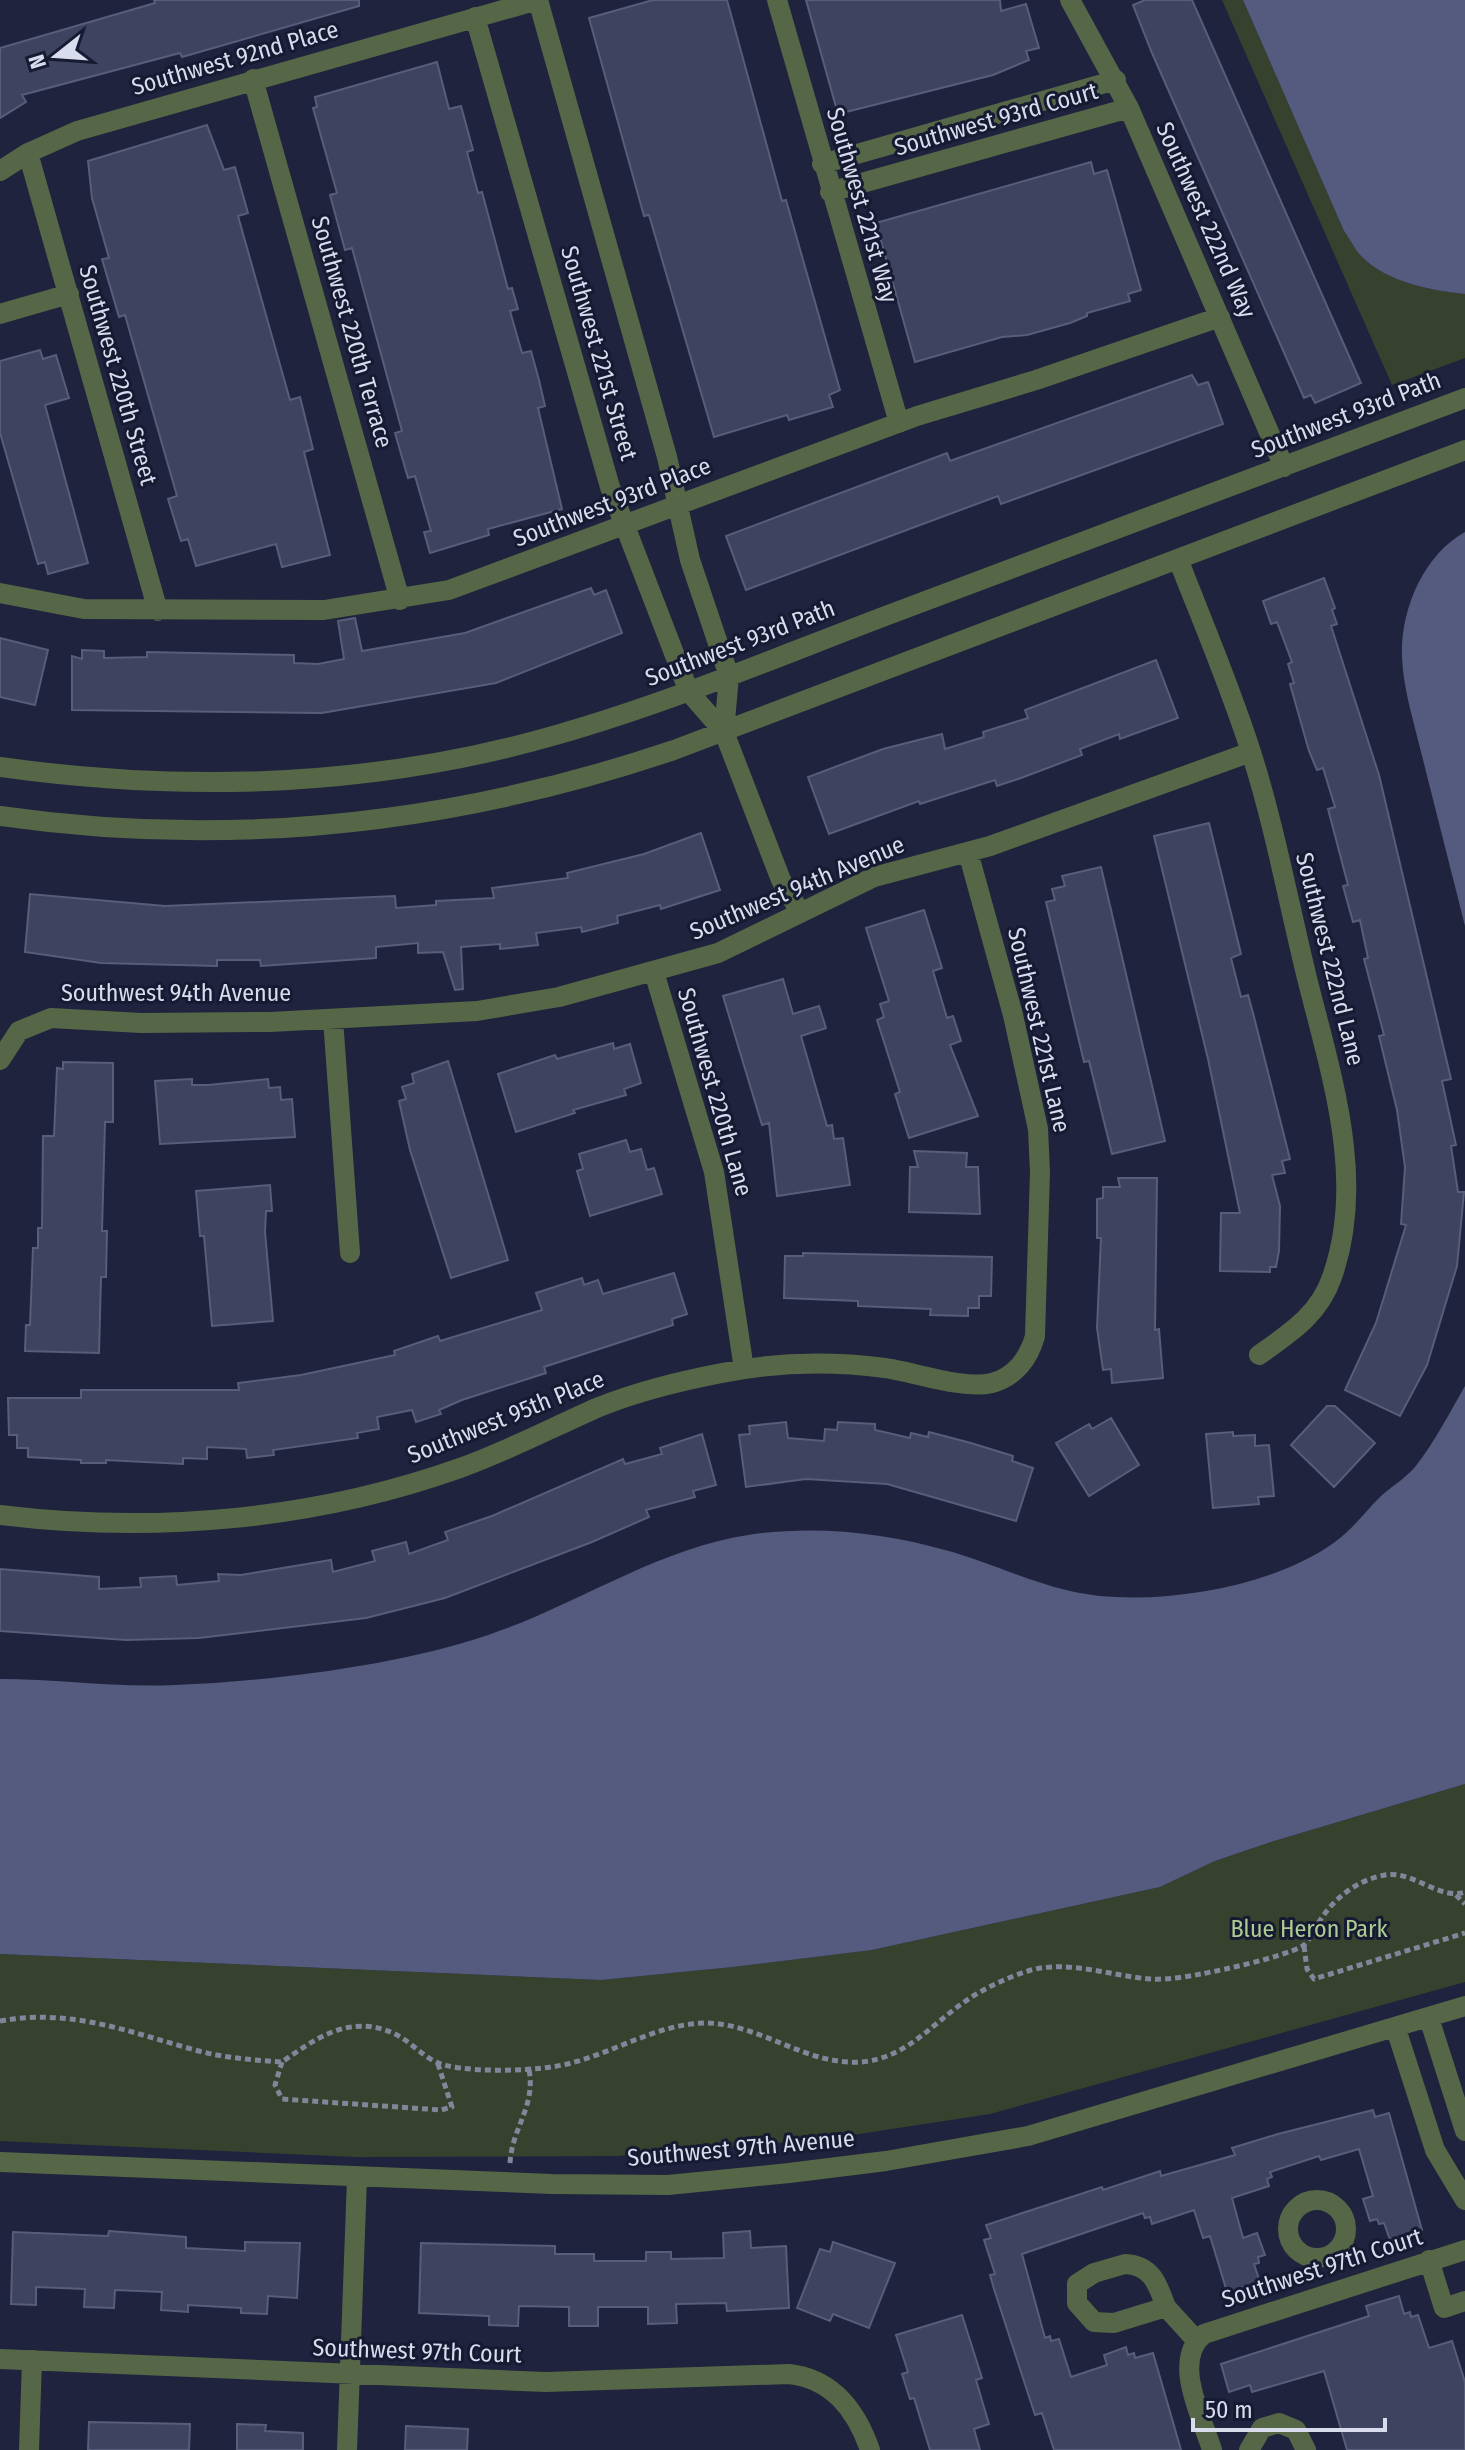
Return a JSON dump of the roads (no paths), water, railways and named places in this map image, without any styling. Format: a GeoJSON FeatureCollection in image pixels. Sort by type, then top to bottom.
{"type":"FeatureCollection","features":[{"type":"Feature","properties":{"kind":"street","name":"Southwest 92nd Place"},"geometry":{"type":"LineString","coordinates":[[0,171],[28,153],[77,131],[538,0]]}},
{"type":"Feature","properties":{"kind":"street","name":"Southwest 221st Street"},"geometry":{"type":"LineString","coordinates":[[538,0],[667,457],[676,506],[729,676],[724,732]]}},
{"type":"Feature","properties":{"kind":"street","name":"Southwest 221st Way"},"geometry":{"type":"LineString","coordinates":[[777,0],[899,423]]}},
{"type":"Feature","properties":{"kind":"street","name":"Southwest 222nd Way"},"geometry":{"type":"LineString","coordinates":[[1070,0],[1129,108],[1284,467]]}},
{"type":"Feature","properties":{"kind":"street","name":"Southwest 221st Street"},"geometry":{"type":"LineString","coordinates":[[475,17],[610,487],[689,692],[724,732],[781,880],[800,912]]}},
{"type":"Feature","properties":{"kind":"street","name":"Southwest 220th Terrace"},"geometry":{"type":"LineString","coordinates":[[253,79],[400,600]]}},
{"type":"Feature","properties":{"kind":"street","name":"Southwest 93rd Court"},"geometry":{"type":"LineString","coordinates":[[822,164],[1116,80]]}},
{"type":"Feature","properties":{"kind":"street","name":"Southwest 93rd Court"},"geometry":{"type":"LineString","coordinates":[[830,192],[1129,108]]}},
{"type":"Feature","properties":{"kind":"street","name":"Southwest 220th Street"},"geometry":{"type":"LineString","coordinates":[[28,153],[158,611]]}},
{"type":"Feature","properties":{"kind":"street"},"geometry":{"type":"LineString","coordinates":[[0,314],[69,294]]}},
{"type":"Feature","properties":{"kind":"street","name":"Southwest 93rd Place"},"geometry":{"type":"LineString","coordinates":[[0,593],[84,609],[158,611],[324,610],[400,600],[469,583],[899,423],[1220,317]]}},
{"type":"Feature","properties":{"kind":"street","name":"Southwest 93rd Path"},"geometry":{"type":"LineString","coordinates":[[0,767],[168,782],[323,778],[417,766],[497,750],[689,692],[1465,398]]}},
{"type":"Feature","properties":{"kind":"street"},"geometry":{"type":"LineString","coordinates":[[0,816],[83,826],[175,831],[268,831],[362,823],[454,809],[544,789],[633,764],[724,732],[1465,450]]}},
{"type":"Feature","properties":{"kind":"street","name":"Southwest 222nd Lane"},"geometry":{"type":"LineString","coordinates":[[1178,559],[1251,752],[1341,1121],[1346,1191],[1339,1249],[1321,1301],[1306,1321],[1259,1355]]}},
{"type":"Feature","properties":{"kind":"street","name":"Southwest 94th Avenue"},"geometry":{"type":"LineString","coordinates":[[0,1060],[19,1031],[51,1018],[211,1024],[501,1008],[654,972],[727,949],[886,873],[968,852],[1068,820],[1251,752]]}},
{"type":"Feature","properties":{"kind":"street","name":"Southwest 221st Lane"},"geometry":{"type":"LineString","coordinates":[[968,852],[1013,1015],[1038,1129],[1040,1172],[1036,1320],[1033,1344],[1023,1363]]}},
{"type":"Feature","properties":{"kind":"street","name":"Southwest 220th Lane"},"geometry":{"type":"LineString","coordinates":[[654,972],[714,1172],[744,1369]]}},
{"type":"Feature","properties":{"kind":"street"},"geometry":{"type":"LineString","coordinates":[[333,1019],[350,1253]]}},
{"type":"Feature","properties":{"kind":"street","name":"Southwest 95th Place"},"geometry":{"type":"LineString","coordinates":[[0,1515],[156,1523],[220,1519],[317,1506],[459,1468],[637,1393],[744,1369],[796,1364],[852,1365],[982,1384],[1001,1380],[1023,1363]]}},
{"type":"Feature","properties":{"kind":"street","name":"Southwest 97th Avenue"},"geometry":{"type":"LineString","coordinates":[[0,2162],[357,2178],[668,2185],[838,2168],[980,2145],[1081,2122],[1465,2006]]}},
{"type":"Feature","properties":{"kind":"street"},"geometry":{"type":"LineString","coordinates":[[1429,2018],[1465,2131]]}},
{"type":"Feature","properties":{"kind":"street"},"geometry":{"type":"LineString","coordinates":[[1396,2029],[1435,2150],[1465,2200]]}},
{"type":"Feature","properties":{"kind":"street"},"geometry":{"type":"LineString","coordinates":[[347,2450],[357,2178]]}},
{"type":"Feature","properties":{"kind":"street","name":"Southwest 97th Court"},"geometry":{"type":"LineString","coordinates":[[1196,2340],[1213,2330],[1465,2250]]}},
{"type":"Feature","properties":{"kind":"street"},"geometry":{"type":"LineString","coordinates":[[1322,2257],[1333,2290]]}},
{"type":"Feature","properties":{"kind":"street"},"geometry":{"type":"LineString","coordinates":[[1429,2260],[1444,2308],[1465,2301]]}},
{"type":"Feature","properties":{"kind":"street"},"geometry":{"type":"LineString","coordinates":[[1166,2307],[1196,2340],[1188,2363],[1212,2450]]}},
{"type":"Feature","properties":{"kind":"street","name":"Southwest 97th Court"},"geometry":{"type":"LineString","coordinates":[[0,2359],[349,2375],[594,2382],[789,2374],[829,2387],[851,2410],[870,2450]]}},
{"type":"Feature","properties":{"kind":"street"},"geometry":{"type":"LineString","coordinates":[[29,2450],[32,2360]]}},
{"type":"Feature","properties":{"kind":"street"},"geometry":{"type":"LineString","coordinates":[[1249,2450],[1262,2428],[1279,2423],[1296,2430],[1306,2450]]}},
{"type":"Feature","properties":{"kind":"water"},"geometry":{"type":"Polygon","coordinates":[[[1243,0],[1465,0],[1465,294],[1424,288],[1397,279],[1372,266],[1357,251],[1344,231],[1243,0]]]}},
{"type":"Feature","properties":{"kind":"water"},"geometry":{"type":"Polygon","coordinates":[[[1465,532],[1465,926],[1409,703],[1404,680],[1402,639],[1410,603],[1426,570],[1450,542],[1465,532]]]}},
{"type":"Feature","properties":{"kind":"water"},"geometry":{"type":"Polygon","coordinates":[[[1465,1386],[1465,1784],[1271,1842],[1215,1861],[1160,1887],[872,1950],[733,1967],[601,1980],[0,1954],[0,1679],[175,1685],[292,1676],[374,1663],[488,1635],[681,1552],[714,1542],[772,1532],[847,1532],[897,1539],[960,1554],[1051,1586],[1097,1596],[1170,1596],[1208,1591],[1281,1570],[1313,1556],[1340,1538],[1415,1467],[1465,1386]]]}},
{"type":"Feature","properties":{"kind":"park label","name":"Blue Heron Park"},"geometry":{"type":"Point","coordinates":[1309,1929]}}]}
